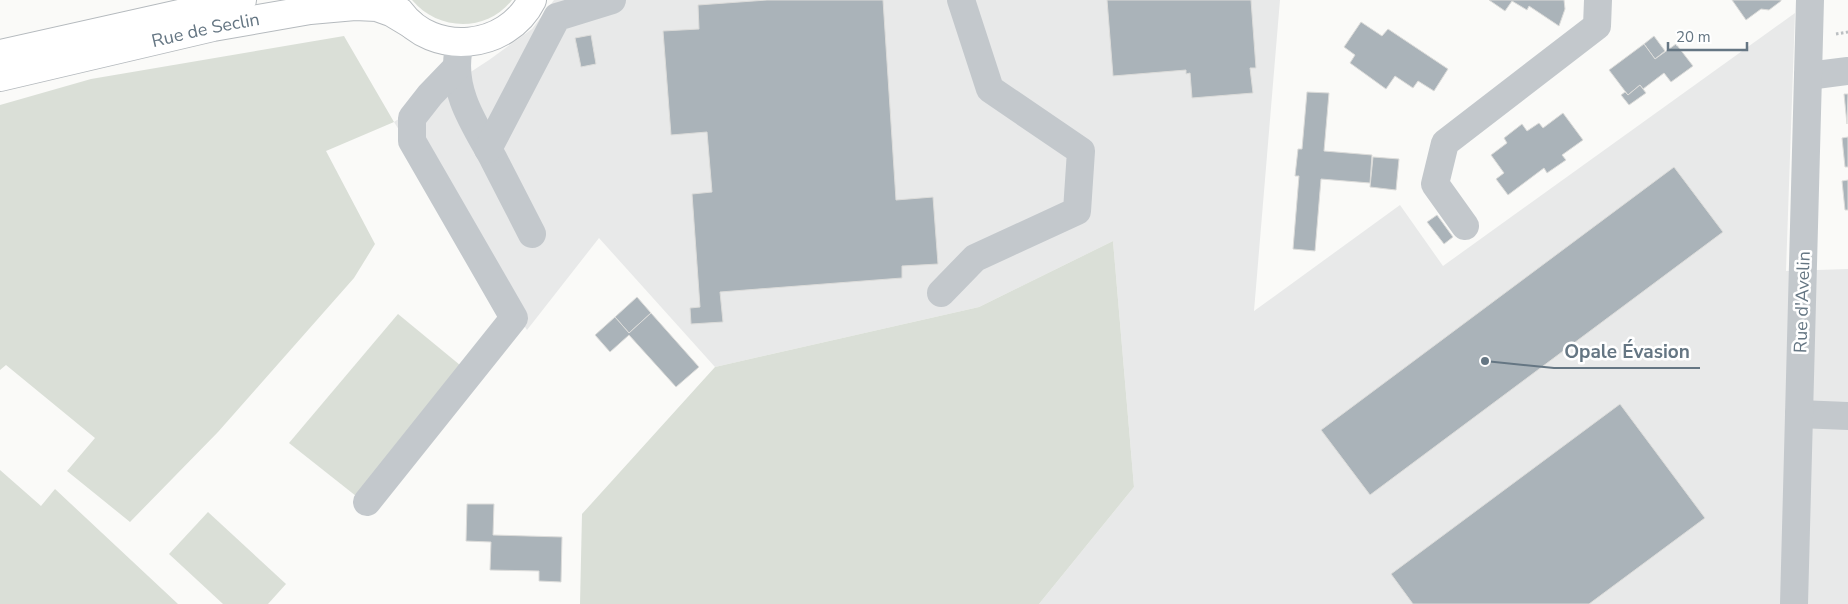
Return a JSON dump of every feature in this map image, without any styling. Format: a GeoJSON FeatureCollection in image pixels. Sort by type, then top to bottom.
{"type":"FeatureCollection","features":[{"type":"Feature","properties":{"kind":"main road","name":"Rue de Seclin"},"geometry":{"type":"LineString","coordinates":[[0,54],[242,0]]}},
{"type":"Feature","properties":{"kind":"main road"},"geometry":{"type":"LineString","coordinates":[[392,0],[411,24]]}},
{"type":"Feature","properties":{"kind":"main road"},"geometry":{"type":"LineString","coordinates":[[458,55],[483,40],[506,30],[523,14],[532,0]]}},
{"type":"Feature","properties":{"kind":"main road","name":"Rue de Seclin"},"geometry":{"type":"LineString","coordinates":[[0,77],[214,27],[310,10],[355,6],[377,7],[391,12],[434,37],[458,55]]}},
{"type":"Feature","properties":{"kind":"street"},"geometry":{"type":"LineString","coordinates":[[488,149],[557,18],[612,0]]}},
{"type":"Feature","properties":{"kind":"street"},"geometry":{"type":"LineString","coordinates":[[941,293],[975,258],[1078,211],[1081,151],[990,89],[961,0]]}},
{"type":"Feature","properties":{"kind":"street"},"geometry":{"type":"LineString","coordinates":[[1465,226],[1435,184],[1445,143],[1597,26],[1598,0]]}},
{"type":"Feature","properties":{"kind":"street","name":"Rue d'Avelin"},"geometry":{"type":"LineString","coordinates":[[1794,604],[1810,0]]}},
{"type":"Feature","properties":{"kind":"street"},"geometry":{"type":"LineString","coordinates":[[458,55],[461,93],[475,129],[488,149],[532,234]]}},
{"type":"Feature","properties":{"kind":"street"},"geometry":{"type":"LineString","coordinates":[[367,502],[514,318],[412,141],[412,118],[458,55]]}},
{"type":"Feature","properties":{"kind":"street"},"geometry":{"type":"LineString","coordinates":[[1808,76],[1848,71]]}},
{"type":"Feature","properties":{"kind":"street"},"geometry":{"type":"LineString","coordinates":[[1799,414],[1848,416]]}},
{"type":"Feature","properties":{"kind":"shaded area"},"geometry":{"type":"Polygon","coordinates":[[[412,0],[512,0],[501,11],[489,18],[476,23],[462,24],[435,18],[412,0]]]}},
{"type":"Feature","properties":{"kind":"shaded area"},"geometry":{"type":"Polygon","coordinates":[[[554,0],[1280,0],[1254,311],[1400,205],[1443,266],[1795,13],[1786,271],[1848,269],[1848,604],[1039,604],[1134,487],[1113,241],[979,307],[715,367],[599,238],[527,330],[394,122],[489,60],[532,29],[554,0]]]}},
{"type":"Feature","properties":{"kind":"shaded area"},"geometry":{"type":"Polygon","coordinates":[[[344,36],[394,122],[326,151],[375,244],[354,278],[218,432],[130,522],[67,471],[95,438],[6,365],[0,370],[0,105],[91,79],[344,36]]]}},
{"type":"Feature","properties":{"kind":"shaded area"},"geometry":{"type":"Polygon","coordinates":[[[1113,241],[1134,487],[1039,604],[580,604],[582,514],[715,367],[979,307],[1113,241]]]}},
{"type":"Feature","properties":{"kind":"shaded area"},"geometry":{"type":"Polygon","coordinates":[[[398,314],[466,370],[356,496],[289,443],[398,314]]]}},
{"type":"Feature","properties":{"kind":"shaded area"},"geometry":{"type":"Polygon","coordinates":[[[0,470],[41,506],[55,489],[178,604],[0,604],[0,470]]]}},
{"type":"Feature","properties":{"kind":"shaded area"},"geometry":{"type":"Polygon","coordinates":[[[208,512],[286,584],[268,604],[223,604],[169,554],[208,512]]]}},
{"type":"Feature","properties":{"kind":"building"},"geometry":{"type":"Polygon","coordinates":[[[767,0],[883,0],[896,200],[933,197],[938,264],[902,266],[902,278],[720,292],[723,322],[691,324],[690,308],[700,307],[692,194],[712,192],[707,132],[671,135],[663,31],[699,29],[698,5],[767,0]]]}},
{"type":"Feature","properties":{"kind":"building"},"geometry":{"type":"Polygon","coordinates":[[[1107,0],[1251,0],[1256,68],[1250,68],[1253,93],[1192,98],[1190,73],[1186,74],[1186,70],[1113,76],[1107,0]]]}},
{"type":"Feature","properties":{"kind":"building"},"geometry":{"type":"Polygon","coordinates":[[[1489,0],[1564,0],[1565,9],[1559,26],[1529,6],[1527,10],[1512,1],[1505,11],[1489,0]]]}},
{"type":"Feature","properties":{"kind":"building"},"geometry":{"type":"Polygon","coordinates":[[[1732,0],[1781,1],[1769,10],[1761,9],[1746,20],[1732,0]]]}},
{"type":"Feature","properties":{"kind":"building"},"geometry":{"type":"Polygon","coordinates":[[[1361,22],[1382,36],[1388,29],[1448,69],[1434,91],[1418,81],[1413,88],[1395,76],[1386,89],[1350,63],[1355,55],[1344,47],[1361,22]]]}},
{"type":"Feature","properties":{"kind":"building"},"geometry":{"type":"Polygon","coordinates":[[[591,35],[596,64],[581,67],[575,38],[591,35]]]}},
{"type":"Feature","properties":{"kind":"building"},"geometry":{"type":"Polygon","coordinates":[[[1654,36],[1665,51],[1655,59],[1644,44],[1654,36]]]}},
{"type":"Feature","properties":{"kind":"building"},"geometry":{"type":"Polygon","coordinates":[[[1644,44],[1655,59],[1676,44],[1693,66],[1671,82],[1664,73],[1643,89],[1640,85],[1628,95],[1609,70],[1644,44]]]}},
{"type":"Feature","properties":{"kind":"building"},"geometry":{"type":"Polygon","coordinates":[[[1640,85],[1646,93],[1629,105],[1621,95],[1625,92],[1628,95],[1640,85]]]}},
{"type":"Feature","properties":{"kind":"building"},"geometry":{"type":"Polygon","coordinates":[[[1307,92],[1329,93],[1324,151],[1372,155],[1370,183],[1321,179],[1315,251],[1293,249],[1299,176],[1295,176],[1298,149],[1302,149],[1307,92]]]}},
{"type":"Feature","properties":{"kind":"building"},"geometry":{"type":"Polygon","coordinates":[[[1844,94],[1848,94],[1847,124],[1844,94]]]}},
{"type":"Feature","properties":{"kind":"building"},"geometry":{"type":"Polygon","coordinates":[[[1563,113],[1583,140],[1562,155],[1566,160],[1547,173],[1544,168],[1508,195],[1496,179],[1504,173],[1491,155],[1507,143],[1504,138],[1522,124],[1527,131],[1539,123],[1543,128],[1563,113]]]}},
{"type":"Feature","properties":{"kind":"building"},"geometry":{"type":"Polygon","coordinates":[[[1848,137],[1848,167],[1845,167],[1842,138],[1848,137]]]}},
{"type":"Feature","properties":{"kind":"building"},"geometry":{"type":"Polygon","coordinates":[[[1373,157],[1399,159],[1396,190],[1370,187],[1373,157]]]}},
{"type":"Feature","properties":{"kind":"building"},"geometry":{"type":"Polygon","coordinates":[[[1674,167],[1723,232],[1370,495],[1321,430],[1674,167]]]}},
{"type":"Feature","properties":{"kind":"building"},"geometry":{"type":"Polygon","coordinates":[[[1848,180],[1848,210],[1845,210],[1842,181],[1848,180]]]}},
{"type":"Feature","properties":{"kind":"building"},"geometry":{"type":"Polygon","coordinates":[[[1437,215],[1453,237],[1444,244],[1427,222],[1437,215]]]}},
{"type":"Feature","properties":{"kind":"building"},"geometry":{"type":"Polygon","coordinates":[[[637,297],[651,313],[629,333],[615,317],[637,297]]]}},
{"type":"Feature","properties":{"kind":"building"},"geometry":{"type":"Polygon","coordinates":[[[651,313],[699,367],[676,387],[629,335],[610,352],[595,335],[615,317],[629,333],[651,313]]]}},
{"type":"Feature","properties":{"kind":"building"},"geometry":{"type":"Polygon","coordinates":[[[1620,404],[1705,518],[1589,604],[1413,604],[1391,574],[1620,404]]]}},
{"type":"Feature","properties":{"kind":"building"},"geometry":{"type":"Polygon","coordinates":[[[467,504],[494,504],[493,535],[562,537],[561,582],[539,581],[539,571],[490,570],[491,542],[466,541],[467,504]]]}},
{"type":"Feature","properties":{"kind":"place","name":"Opale Évasion"},"geometry":{"type":"Point","coordinates":[1485,361]}}]}
